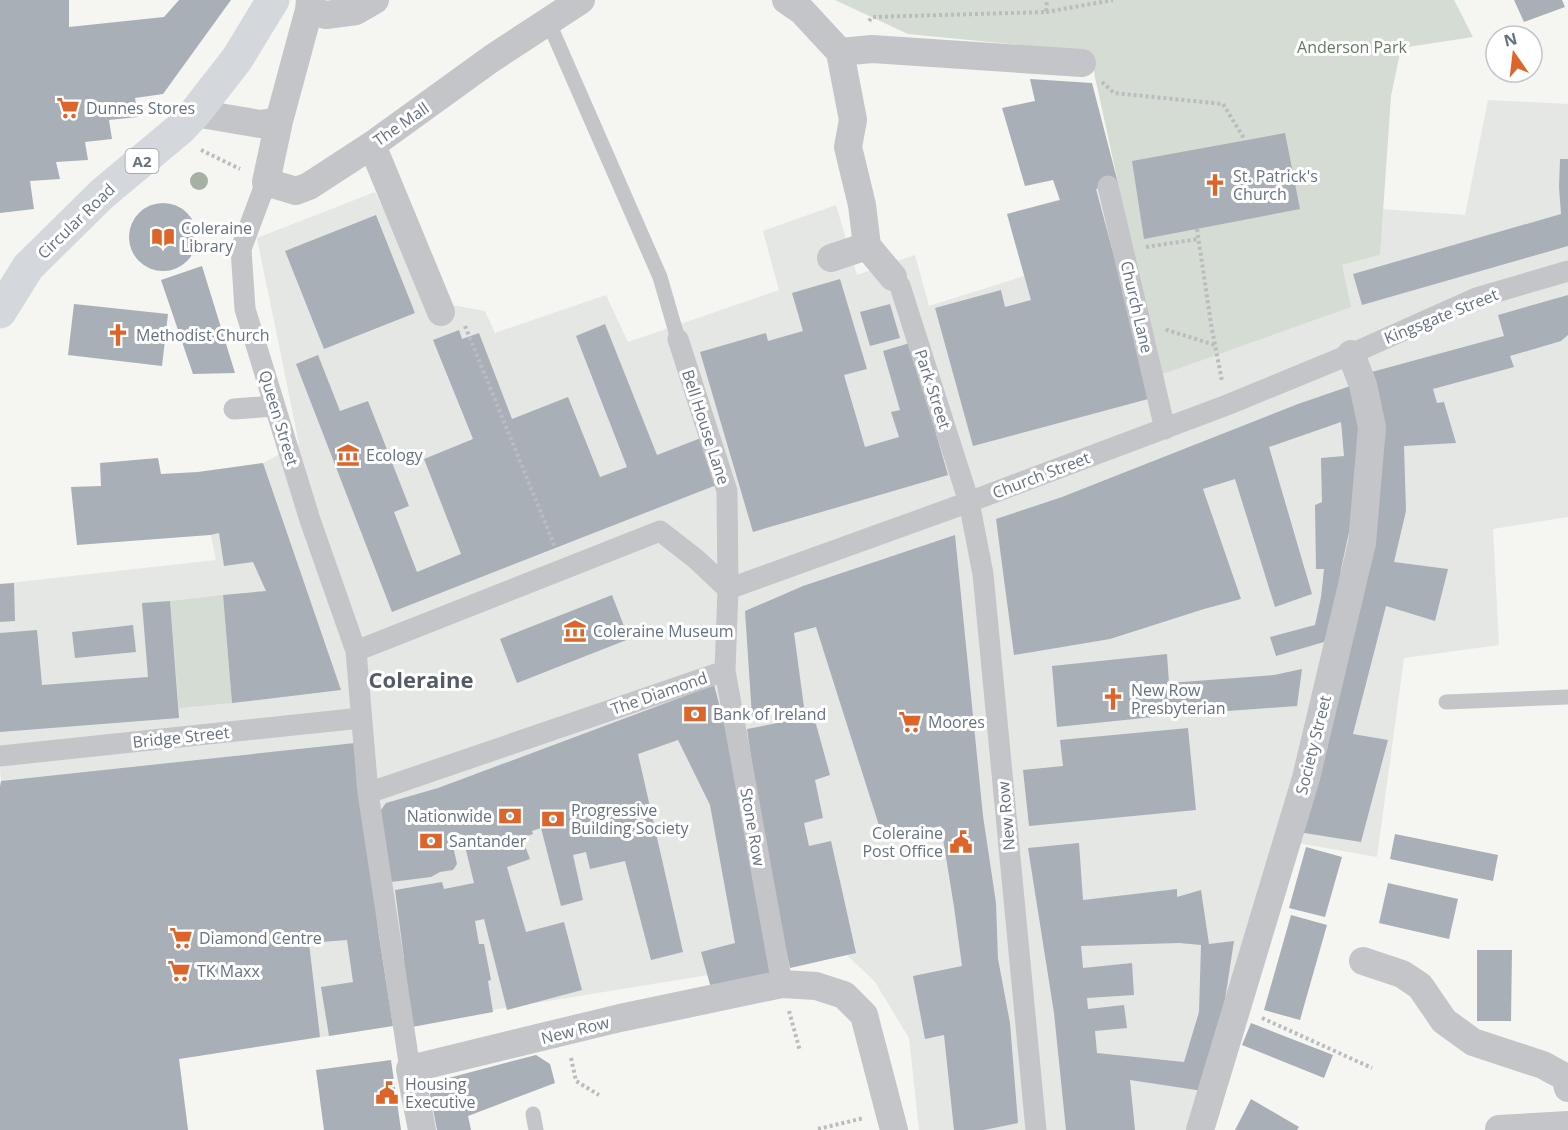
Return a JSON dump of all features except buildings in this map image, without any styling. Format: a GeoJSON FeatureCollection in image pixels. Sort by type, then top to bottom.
{"type":"FeatureCollection","features":[{"type":"Feature","properties":{"kind":"main road","name":"Circular Road"},"geometry":{"type":"LineString","coordinates":[[0,312],[28,267],[102,194],[181,128],[195,113],[237,59],[273,0]]}},
{"type":"Feature","properties":{"kind":"street"},"geometry":{"type":"LineString","coordinates":[[266,182],[279,121],[310,5],[326,15],[356,11],[375,0]]}},
{"type":"Feature","properties":{"kind":"street","name":"The Mall"},"geometry":{"type":"LineString","coordinates":[[266,182],[296,191],[309,186],[372,145],[491,59],[581,0]]}},
{"type":"Feature","properties":{"kind":"street"},"geometry":{"type":"LineString","coordinates":[[786,0],[802,11],[840,52],[853,120],[848,147],[862,205],[867,246],[893,277]]}},
{"type":"Feature","properties":{"kind":"street"},"geometry":{"type":"LineString","coordinates":[[840,52],[872,49],[1082,63]]}},
{"type":"Feature","properties":{"kind":"street"},"geometry":{"type":"LineString","coordinates":[[195,113],[260,124],[279,121]]}},
{"type":"Feature","properties":{"kind":"street"},"geometry":{"type":"LineString","coordinates":[[372,145],[441,312]]}},
{"type":"Feature","properties":{"kind":"street","name":"Queen Street"},"geometry":{"type":"LineString","coordinates":[[266,182],[241,249],[245,309],[310,520],[356,651]]}},
{"type":"Feature","properties":{"kind":"street","name":"Church Lane"},"geometry":{"type":"LineString","coordinates":[[1108,186],[1165,429]]}},
{"type":"Feature","properties":{"kind":"street"},"geometry":{"type":"LineString","coordinates":[[831,258],[867,246]]}},
{"type":"Feature","properties":{"kind":"street","name":"Kingsgate Street"},"geometry":{"type":"LineString","coordinates":[[1351,354],[1476,298],[1568,271]]}},
{"type":"Feature","properties":{"kind":"street","name":"Park Street"},"geometry":{"type":"LineString","coordinates":[[893,277],[900,286],[969,502]]}},
{"type":"Feature","properties":{"kind":"street","name":"Bell House Lane"},"geometry":{"type":"LineString","coordinates":[[678,339],[727,491],[728,588]]}},
{"type":"Feature","properties":{"kind":"street","name":"Church Street"},"geometry":{"type":"LineString","coordinates":[[728,588],[1165,429],[1351,354]]}},
{"type":"Feature","properties":{"kind":"street","name":"Society Street"},"geometry":{"type":"LineString","coordinates":[[1200,1130],[1306,778],[1362,543],[1372,427],[1363,385],[1351,354]]}},
{"type":"Feature","properties":{"kind":"street"},"geometry":{"type":"LineString","coordinates":[[234,409],[275,406]]}},
{"type":"Feature","properties":{"kind":"street","name":"New Row"},"geometry":{"type":"LineString","coordinates":[[969,502],[983,574],[1036,1130]]}},
{"type":"Feature","properties":{"kind":"street"},"geometry":{"type":"LineString","coordinates":[[422,1130],[410,1069],[368,793],[356,651],[660,531],[728,588]]}},
{"type":"Feature","properties":{"kind":"street","name":"The Diamond"},"geometry":{"type":"LineString","coordinates":[[368,793],[725,671],[728,588]]}},
{"type":"Feature","properties":{"kind":"street","name":"Stone Row"},"geometry":{"type":"LineString","coordinates":[[725,671],[782,984]]}},
{"type":"Feature","properties":{"kind":"street","name":"Bridge Street"},"geometry":{"type":"LineString","coordinates":[[0,756],[362,718]]}},
{"type":"Feature","properties":{"kind":"street"},"geometry":{"type":"LineString","coordinates":[[1363,961],[1402,974],[1420,986],[1444,1021],[1473,1042],[1543,1065],[1565,1077],[1568,1088]]}},
{"type":"Feature","properties":{"kind":"street","name":"New Row"},"geometry":{"type":"LineString","coordinates":[[410,1069],[620,1018],[782,984],[816,986],[844,996],[864,1015],[891,1121]]}},
{"type":"Feature","properties":{"kind":"street"},"geometry":{"type":"LineString","coordinates":[[1499,1129],[1568,1125]]}},
{"type":"Feature","properties":{"kind":"lane"},"geometry":{"type":"LineString","coordinates":[[548,21],[660,277],[678,339]]}},
{"type":"Feature","properties":{"kind":"lane"},"geometry":{"type":"LineString","coordinates":[[1446,702],[1568,697]]}},
{"type":"Feature","properties":{"kind":"lane"},"geometry":{"type":"LineString","coordinates":[[533,1114],[536,1130]]}},
{"type":"Feature","properties":{"kind":"path"},"geometry":{"type":"LineString","coordinates":[[1046,12],[1047,0]]}},
{"type":"Feature","properties":{"kind":"path"},"geometry":{"type":"LineString","coordinates":[[840,52],[872,17],[1046,12],[1113,0]]}},
{"type":"Feature","properties":{"kind":"path"},"geometry":{"type":"LineString","coordinates":[[1082,63],[1114,93],[1223,104],[1245,140]]}},
{"type":"Feature","properties":{"kind":"path"},"geometry":{"type":"LineString","coordinates":[[201,150],[266,182]]}},
{"type":"Feature","properties":{"kind":"path"},"geometry":{"type":"LineString","coordinates":[[1197,229],[1227,405]]}},
{"type":"Feature","properties":{"kind":"path"},"geometry":{"type":"LineString","coordinates":[[1124,250],[1198,239]]}},
{"type":"Feature","properties":{"kind":"path"},"geometry":{"type":"LineString","coordinates":[[441,312],[464,325],[564,569]]}},
{"type":"Feature","properties":{"kind":"path"},"geometry":{"type":"LineString","coordinates":[[1164,320],[1167,330],[1215,345]]}},
{"type":"Feature","properties":{"kind":"path"},"geometry":{"type":"LineString","coordinates":[[782,984],[800,1051]]}},
{"type":"Feature","properties":{"kind":"path"},"geometry":{"type":"LineString","coordinates":[[1237,1006],[1372,1068]]}},
{"type":"Feature","properties":{"kind":"path"},"geometry":{"type":"LineString","coordinates":[[564,1032],[576,1081],[599,1095]]}},
{"type":"Feature","properties":{"kind":"path"},"geometry":{"type":"LineString","coordinates":[[819,1129],[891,1121]]}},
{"type":"Feature","properties":{"kind":"shaded area"},"geometry":{"type":"Polygon","coordinates":[[[1488,100],[1568,104],[1568,517],[1493,529],[1499,645],[1404,658],[1377,857],[1275,839],[1200,1130],[919,1130],[909,1038],[875,982],[845,953],[179,1059],[188,1130],[0,1130],[0,584],[216,560],[198,472],[263,463],[299,444],[257,238],[375,192],[425,300],[485,311],[495,333],[606,295],[628,342],[779,290],[763,231],[836,205],[857,275],[915,255],[929,306],[1024,276],[1007,214],[1118,183],[1159,375],[1342,265],[1380,255],[1382,209],[1465,215],[1488,100]]]}},
{"type":"Feature","properties":{"kind":"green space","name":"Anderson Park"},"geometry":{"type":"Polygon","coordinates":[[[835,0],[1454,0],[1473,37],[1401,48],[1391,96],[1380,255],[1342,265],[1351,307],[1160,375],[1091,52],[908,34],[835,0]]]}},
{"type":"Feature","properties":{"kind":"green space"},"geometry":{"type":"Polygon","coordinates":[[[223,595],[232,703],[179,708],[170,601],[223,595]]]}},
{"type":"Feature","properties":{"kind":"place","name":"Dunnes Stores"},"geometry":{"type":"Point","coordinates":[68,108]}},
{"type":"Feature","properties":{"kind":"place","name":"St. Patrick's Church"},"geometry":{"type":"Point","coordinates":[1215,185]}},
{"type":"Feature","properties":{"kind":"place","name":"Coleraine Library"},"geometry":{"type":"Point","coordinates":[163,237]}},
{"type":"Feature","properties":{"kind":"place","name":"Methodist Church"},"geometry":{"type":"Point","coordinates":[118,335]}},
{"type":"Feature","properties":{"kind":"place","name":"Ecology"},"geometry":{"type":"Point","coordinates":[348,455]}},
{"type":"Feature","properties":{"kind":"place","name":"Coleraine Museum"},"geometry":{"type":"Point","coordinates":[575,631]}},
{"type":"Feature","properties":{"kind":"place","name":"New Row Presbyterian"},"geometry":{"type":"Point","coordinates":[1113,699]}},
{"type":"Feature","properties":{"kind":"place","name":"Bank of Ireland"},"geometry":{"type":"Point","coordinates":[695,714]}},
{"type":"Feature","properties":{"kind":"place","name":"Moores"},"geometry":{"type":"Point","coordinates":[910,722]}},
{"type":"Feature","properties":{"kind":"place","name":"Nationwide"},"geometry":{"type":"Point","coordinates":[510,816]}},
{"type":"Feature","properties":{"kind":"place","name":"Progressive Building Society"},"geometry":{"type":"Point","coordinates":[553,819]}},
{"type":"Feature","properties":{"kind":"place","name":"Santander"},"geometry":{"type":"Point","coordinates":[431,841]}},
{"type":"Feature","properties":{"kind":"place","name":"Coleraine Post Office"},"geometry":{"type":"Point","coordinates":[961,842]}},
{"type":"Feature","properties":{"kind":"place","name":"Diamond Centre"},"geometry":{"type":"Point","coordinates":[181,938]}},
{"type":"Feature","properties":{"kind":"place","name":"TK Maxx"},"geometry":{"type":"Point","coordinates":[179,971]}},
{"type":"Feature","properties":{"kind":"place","name":"Housing Executive"},"geometry":{"type":"Point","coordinates":[387,1093]}},
{"type":"Feature","properties":{"kind":"district","name":"Coleraine"},"geometry":{"type":"Point","coordinates":[421,679]}}]}
